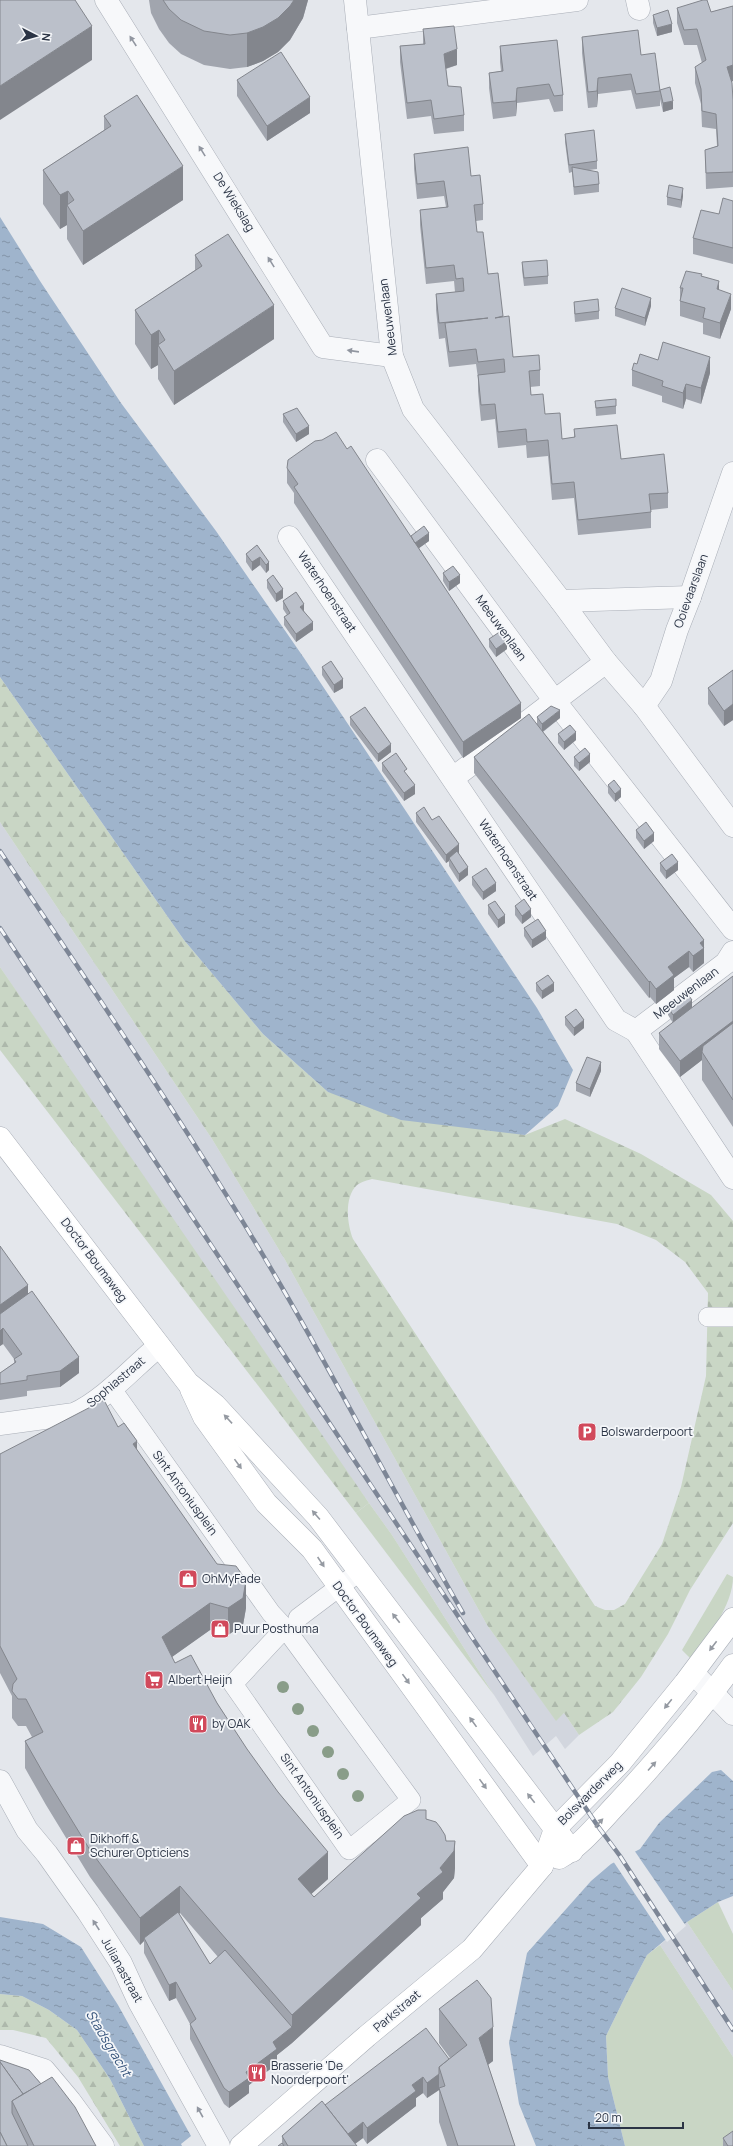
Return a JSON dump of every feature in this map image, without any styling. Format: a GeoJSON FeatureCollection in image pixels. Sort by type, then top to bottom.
{"type":"FeatureCollection","features":[{"type":"Feature","properties":{"kind":"main road","name":"Doctor Boumaweg"},"geometry":{"type":"LineString","coordinates":[[0,1138],[188,1383],[215,1406],[277,1471],[318,1517],[572,1851]]}},
{"type":"Feature","properties":{"kind":"main road","name":"Doctor Boumaweg"},"geometry":{"type":"LineString","coordinates":[[188,1383],[204,1417],[266,1504],[312,1549],[338,1587],[542,1866]]}},
{"type":"Feature","properties":{"kind":"main road","name":"Bolswarderweg"},"geometry":{"type":"LineString","coordinates":[[542,1866],[555,1829],[620,1763],[733,1619]]}},
{"type":"Feature","properties":{"kind":"main road"},"geometry":{"type":"LineString","coordinates":[[542,1866],[572,1851],[667,1748],[733,1665]]}},
{"type":"Feature","properties":{"kind":"main road","name":"Parkstraat"},"geometry":{"type":"LineString","coordinates":[[241,2146],[367,2036],[472,1948],[542,1866]]}},
{"type":"Feature","properties":{"kind":"street","name":"De Wiekslag"},"geometry":{"type":"LineString","coordinates":[[106,0],[323,347],[392,356]]}},
{"type":"Feature","properties":{"kind":"street","name":"Meeuwenlaan"},"geometry":{"type":"LineString","coordinates":[[355,0],[392,356],[413,409],[561,601],[606,662],[644,706],[733,826]]}},
{"type":"Feature","properties":{"kind":"street"},"geometry":{"type":"LineString","coordinates":[[358,28],[577,0]]}},
{"type":"Feature","properties":{"kind":"street","name":"Meeuwenlaan"},"geometry":{"type":"LineString","coordinates":[[377,460],[554,700],[733,930]]}},
{"type":"Feature","properties":{"kind":"street","name":"Ooievaarslaan"},"geometry":{"type":"LineString","coordinates":[[644,706],[661,681],[677,630],[733,473]]}},
{"type":"Feature","properties":{"kind":"street","name":"Waterhoenstraat"},"geometry":{"type":"LineString","coordinates":[[289,537],[616,1020],[636,1031],[733,1178]]}},
{"type":"Feature","properties":{"kind":"street"},"geometry":{"type":"LineString","coordinates":[[561,601],[690,597]]}},
{"type":"Feature","properties":{"kind":"street"},"geometry":{"type":"LineString","coordinates":[[453,778],[606,662]]}},
{"type":"Feature","properties":{"kind":"street","name":"Meeuwenlaan"},"geometry":{"type":"LineString","coordinates":[[636,1031],[726,963],[733,952]]}},
{"type":"Feature","properties":{"kind":"street","name":"Sophiastraat"},"geometry":{"type":"LineString","coordinates":[[0,1424],[74,1414],[111,1388],[159,1346]]}},
{"type":"Feature","properties":{"kind":"street"},"geometry":{"type":"LineString","coordinates":[[692,1673],[733,1714]]}},
{"type":"Feature","properties":{"kind":"street","name":"Julianastraat"},"geometry":{"type":"LineString","coordinates":[[0,1781],[27,1830],[47,1854],[121,1963],[139,2002],[219,2146]]}},
{"type":"Feature","properties":{"kind":"street"},"geometry":{"type":"LineString","coordinates":[[0,2056],[44,2070],[70,2100],[103,2146]]}},
{"type":"Feature","properties":{"kind":"lane"},"geometry":{"type":"LineString","coordinates":[[708,1317],[733,1317]]}},
{"type":"Feature","properties":{"kind":"lane","name":"Sint Antoniusplein"},"geometry":{"type":"LineString","coordinates":[[111,1388],[129,1416],[271,1613],[291,1623],[411,1800],[349,1850],[233,1684],[291,1623]]}},
{"type":"Feature","properties":{"kind":"lane"},"geometry":{"type":"LineString","coordinates":[[291,1623],[359,1572]]}},
{"type":"Feature","properties":{"kind":"shaded area"},"geometry":{"type":"Polygon","coordinates":[[[0,822],[212,1139],[284,1258],[487,1625],[556,1720],[564,1713],[579,1735],[565,1749],[556,1736],[533,1756],[392,1535],[256,1345],[0,967],[0,822]]]}},
{"type":"Feature","properties":{"kind":"shaded area"},"geometry":{"type":"Polygon","coordinates":[[[687,1922],[733,1991],[733,2057],[660,1945],[687,1922]]]}},
{"type":"Feature","properties":{"kind":"green space"},"geometry":{"type":"Polygon","coordinates":[[[0,677],[184,940],[263,1034],[328,1092],[525,1135],[565,1119],[641,1154],[711,1195],[733,1221],[733,1523],[690,1590],[668,1634],[641,1677],[613,1712],[579,1735],[564,1713],[556,1721],[487,1625],[284,1258],[212,1139],[0,822],[0,677]],[[372,1179],[357,1185],[350,1196],[348,1203],[349,1226],[353,1239],[595,1606],[605,1610],[614,1610],[625,1604],[662,1544],[681,1487],[706,1376],[708,1293],[685,1262],[656,1240],[617,1224],[372,1179]]]}},
{"type":"Feature","properties":{"kind":"green space"},"geometry":{"type":"Polygon","coordinates":[[[0,967],[369,1503],[356,1513],[0,1050],[0,967]]]}},
{"type":"Feature","properties":{"kind":"green space"},"geometry":{"type":"Polygon","coordinates":[[[369,1503],[392,1535],[494,1695],[356,1513],[369,1503]]]}},
{"type":"Feature","properties":{"kind":"green space"},"geometry":{"type":"Polygon","coordinates":[[[727,1574],[733,1577],[729,1599],[712,1632],[693,1661],[682,1650],[727,1574]]]}},
{"type":"Feature","properties":{"kind":"green space"},"geometry":{"type":"Polygon","coordinates":[[[718,1902],[733,1934],[733,1991],[687,1922],[718,1902]]]}},
{"type":"Feature","properties":{"kind":"green space"},"geometry":{"type":"Polygon","coordinates":[[[660,1945],[733,2057],[733,2146],[625,2146],[608,2077],[606,2036],[647,1955],[660,1945]]]}},
{"type":"Feature","properties":{"kind":"green space"},"geometry":{"type":"Polygon","coordinates":[[[0,1994],[22,1996],[49,2010],[77,2030],[110,2079],[144,2146],[120,2146],[78,2077],[46,2038],[13,2030],[0,2030],[0,1994]]]}},
{"type":"Feature","properties":{"kind":"water"},"geometry":{"type":"Polygon","coordinates":[[[0,217],[40,281],[121,403],[216,531],[304,658],[537,1008],[573,1070],[558,1106],[525,1135],[401,1120],[328,1092],[263,1034],[184,940],[0,677],[0,217]]]}},
{"type":"Feature","properties":{"kind":"water"},"geometry":{"type":"Polygon","coordinates":[[[721,1770],[733,1781],[733,1896],[718,1902],[687,1922],[647,1955],[606,2036],[608,2077],[625,2146],[536,2146],[519,2104],[509,2043],[527,1953],[591,1881],[611,1864],[640,1849],[659,1823],[712,1772],[721,1770]]]}},
{"type":"Feature","properties":{"kind":"water","name":"Stadsgracht"},"geometry":{"type":"Polygon","coordinates":[[[0,1917],[43,1924],[81,1947],[118,2005],[191,2136],[181,2144],[182,2146],[144,2146],[110,2079],[77,2030],[49,2010],[22,1996],[0,1994],[0,1917]]]}},
{"type":"Feature","properties":{"kind":"pier"},"geometry":{"type":"Polygon","coordinates":[[[634,1850],[686,1926],[667,1942],[613,1861],[634,1850]]]}},
{"type":"Feature","properties":{"kind":"building"},"geometry":{"type":"Polygon","coordinates":[[[0,0],[75,0],[92,26],[0,86],[0,0]]]}},
{"type":"Feature","properties":{"kind":"building"},"geometry":{"type":"Polygon","coordinates":[[[163,0],[294,0],[278,18],[263,27],[247,33],[230,35],[204,31],[181,20],[169,9],[163,0]]]}},
{"type":"Feature","properties":{"kind":"building"},"geometry":{"type":"Polygon","coordinates":[[[707,0],[711,12],[733,6],[733,65],[727,67],[732,83],[733,100],[733,172],[706,173],[705,150],[718,146],[716,114],[702,111],[701,89],[695,67],[706,60],[697,29],[684,30],[677,8],[707,0]]]}},
{"type":"Feature","properties":{"kind":"building"},"geometry":{"type":"Polygon","coordinates":[[[668,10],[672,24],[657,28],[653,15],[668,10]]]}},
{"type":"Feature","properties":{"kind":"building"},"geometry":{"type":"Polygon","coordinates":[[[454,26],[457,49],[444,54],[448,86],[461,87],[464,115],[434,119],[431,100],[407,103],[400,46],[425,44],[423,29],[454,26]]]}},
{"type":"Feature","properties":{"kind":"building"},"geometry":{"type":"Polygon","coordinates":[[[638,30],[641,55],[655,53],[660,91],[636,94],[631,74],[598,78],[597,91],[588,92],[582,37],[638,30]]]}},
{"type":"Feature","properties":{"kind":"building"},"geometry":{"type":"Polygon","coordinates":[[[557,40],[563,95],[554,96],[549,84],[517,88],[516,101],[493,103],[489,73],[503,71],[500,46],[557,40]]]}},
{"type":"Feature","properties":{"kind":"building"},"geometry":{"type":"Polygon","coordinates":[[[281,52],[310,97],[267,126],[237,80],[281,52]]]}},
{"type":"Feature","properties":{"kind":"building"},"geometry":{"type":"Polygon","coordinates":[[[670,87],[673,101],[663,103],[660,90],[670,87]]]}},
{"type":"Feature","properties":{"kind":"building"},"geometry":{"type":"Polygon","coordinates":[[[137,95],[183,166],[83,231],[67,205],[74,200],[68,191],[60,195],[43,170],[111,126],[104,116],[137,95]]]}},
{"type":"Feature","properties":{"kind":"building"},"geometry":{"type":"Polygon","coordinates":[[[594,130],[597,161],[569,165],[565,134],[594,130]]]}},
{"type":"Feature","properties":{"kind":"building"},"geometry":{"type":"Polygon","coordinates":[[[468,147],[471,176],[480,175],[483,204],[474,205],[477,232],[483,232],[488,274],[498,273],[503,316],[495,318],[509,316],[513,357],[539,355],[540,370],[529,371],[531,395],[543,394],[545,414],[560,413],[562,439],[575,437],[574,429],[617,425],[621,459],[664,454],[668,493],[649,494],[651,512],[578,520],[574,482],[552,484],[548,440],[527,442],[526,429],[498,432],[495,404],[481,405],[478,375],[505,372],[504,359],[478,362],[476,349],[449,352],[445,323],[488,318],[439,323],[436,294],[464,291],[463,278],[456,279],[454,265],[426,268],[420,210],[448,207],[444,181],[417,184],[414,154],[468,147]]]}},
{"type":"Feature","properties":{"kind":"building"},"geometry":{"type":"Polygon","coordinates":[[[572,167],[598,172],[599,184],[574,187],[572,167]]]}},
{"type":"Feature","properties":{"kind":"building"},"geometry":{"type":"Polygon","coordinates":[[[669,185],[683,188],[681,200],[667,197],[669,185]]]}},
{"type":"Feature","properties":{"kind":"building"},"geometry":{"type":"Polygon","coordinates":[[[723,198],[733,201],[733,248],[693,238],[701,210],[719,214],[723,198]]]}},
{"type":"Feature","properties":{"kind":"building"},"geometry":{"type":"Polygon","coordinates":[[[228,234],[274,305],[174,371],[158,345],[165,340],[159,330],[151,335],[135,310],[202,266],[195,255],[228,234]]]}},
{"type":"Feature","properties":{"kind":"building"},"geometry":{"type":"Polygon","coordinates":[[[547,260],[548,276],[524,278],[522,262],[547,260]]]}},
{"type":"Feature","properties":{"kind":"building"},"geometry":{"type":"Polygon","coordinates":[[[686,271],[702,274],[701,276],[719,281],[717,289],[731,294],[720,323],[703,318],[705,308],[680,301],[683,288],[680,288],[686,271]]]}},
{"type":"Feature","properties":{"kind":"building"},"geometry":{"type":"Polygon","coordinates":[[[622,288],[651,298],[645,318],[615,308],[622,288]]]}},
{"type":"Feature","properties":{"kind":"building"},"geometry":{"type":"Polygon","coordinates":[[[598,299],[599,311],[575,314],[574,302],[598,299]]]}},
{"type":"Feature","properties":{"kind":"building"},"geometry":{"type":"Polygon","coordinates":[[[663,342],[710,357],[701,388],[686,384],[683,393],[662,386],[663,381],[632,370],[634,363],[637,364],[640,354],[658,360],[663,342]]]}},
{"type":"Feature","properties":{"kind":"building"},"geometry":{"type":"Polygon","coordinates":[[[616,399],[616,406],[596,408],[595,401],[616,399]]]}},
{"type":"Feature","properties":{"kind":"building"},"geometry":{"type":"Polygon","coordinates":[[[297,408],[309,426],[296,434],[283,414],[297,408]]]}},
{"type":"Feature","properties":{"kind":"building"},"geometry":{"type":"Polygon","coordinates":[[[336,432],[347,449],[351,446],[521,703],[463,742],[294,487],[298,484],[287,468],[288,460],[315,441],[322,440],[336,432]]]}},
{"type":"Feature","properties":{"kind":"building"},"geometry":{"type":"Polygon","coordinates":[[[424,526],[429,533],[415,543],[411,536],[424,526]]]}},
{"type":"Feature","properties":{"kind":"building"},"geometry":{"type":"Polygon","coordinates":[[[257,545],[269,562],[266,565],[260,557],[252,562],[246,554],[257,545]]]}},
{"type":"Feature","properties":{"kind":"building"},"geometry":{"type":"Polygon","coordinates":[[[453,566],[460,575],[449,582],[443,573],[453,566]]]}},
{"type":"Feature","properties":{"kind":"building"},"geometry":{"type":"Polygon","coordinates":[[[273,575],[283,589],[276,594],[267,580],[273,575]]]}},
{"type":"Feature","properties":{"kind":"building"},"geometry":{"type":"Polygon","coordinates":[[[296,592],[304,604],[300,607],[313,622],[296,634],[284,617],[290,613],[283,601],[296,592]]]}},
{"type":"Feature","properties":{"kind":"building"},"geometry":{"type":"Polygon","coordinates":[[[501,631],[507,641],[496,649],[489,639],[501,631]]]}},
{"type":"Feature","properties":{"kind":"building"},"geometry":{"type":"Polygon","coordinates":[[[331,661],[343,679],[334,685],[322,667],[331,661]]]}},
{"type":"Feature","properties":{"kind":"building"},"geometry":{"type":"Polygon","coordinates":[[[733,670],[733,704],[724,711],[708,688],[733,670]]]}},
{"type":"Feature","properties":{"kind":"building"},"geometry":{"type":"Polygon","coordinates":[[[551,706],[560,710],[542,724],[537,717],[551,706]]]}},
{"type":"Feature","properties":{"kind":"building"},"geometry":{"type":"Polygon","coordinates":[[[365,707],[391,744],[378,754],[350,717],[365,707]]]}},
{"type":"Feature","properties":{"kind":"building"},"geometry":{"type":"Polygon","coordinates":[[[529,714],[704,940],[700,943],[704,948],[693,956],[689,951],[668,967],[674,975],[656,989],[474,757],[529,714]]]}},
{"type":"Feature","properties":{"kind":"building"},"geometry":{"type":"Polygon","coordinates":[[[570,725],[576,732],[564,742],[558,734],[570,725]]]}},
{"type":"Feature","properties":{"kind":"building"},"geometry":{"type":"Polygon","coordinates":[[[585,748],[590,754],[579,763],[574,757],[585,748]]]}},
{"type":"Feature","properties":{"kind":"building"},"geometry":{"type":"Polygon","coordinates":[[[396,753],[407,769],[404,771],[415,785],[404,793],[382,763],[396,753]]]}},
{"type":"Feature","properties":{"kind":"building"},"geometry":{"type":"Polygon","coordinates":[[[614,780],[621,789],[615,794],[608,785],[614,780]]]}},
{"type":"Feature","properties":{"kind":"building"},"geometry":{"type":"Polygon","coordinates":[[[424,807],[432,820],[439,816],[459,844],[446,855],[416,813],[424,807]]]}},
{"type":"Feature","properties":{"kind":"building"},"geometry":{"type":"Polygon","coordinates":[[[646,822],[654,833],[644,841],[636,830],[646,822]]]}},
{"type":"Feature","properties":{"kind":"building"},"geometry":{"type":"Polygon","coordinates":[[[457,851],[468,867],[459,874],[449,858],[457,851]]]}},
{"type":"Feature","properties":{"kind":"building"},"geometry":{"type":"Polygon","coordinates":[[[672,854],[678,862],[666,871],[660,863],[672,854]]]}},
{"type":"Feature","properties":{"kind":"building"},"geometry":{"type":"Polygon","coordinates":[[[486,868],[496,883],[483,892],[472,877],[486,868]]]}},
{"type":"Feature","properties":{"kind":"building"},"geometry":{"type":"Polygon","coordinates":[[[524,899],[531,909],[522,916],[515,906],[524,899]]]}},
{"type":"Feature","properties":{"kind":"building"},"geometry":{"type":"Polygon","coordinates":[[[495,901],[505,915],[498,920],[488,905],[495,901]]]}},
{"type":"Feature","properties":{"kind":"building"},"geometry":{"type":"Polygon","coordinates":[[[538,919],[546,931],[532,940],[524,928],[538,919]]]}},
{"type":"Feature","properties":{"kind":"building"},"geometry":{"type":"Polygon","coordinates":[[[548,975],[554,983],[542,991],[536,983],[548,975]]]}},
{"type":"Feature","properties":{"kind":"building"},"geometry":{"type":"Polygon","coordinates":[[[733,976],[733,1021],[680,1061],[659,1033],[733,976]]]}},
{"type":"Feature","properties":{"kind":"building"},"geometry":{"type":"Polygon","coordinates":[[[687,993],[692,1000],[673,1015],[668,1007],[687,993]]]}},
{"type":"Feature","properties":{"kind":"building"},"geometry":{"type":"Polygon","coordinates":[[[576,1009],[584,1020],[574,1028],[565,1017],[576,1009]]]}},
{"type":"Feature","properties":{"kind":"building"},"geometry":{"type":"Polygon","coordinates":[[[733,1023],[733,1100],[702,1052],[703,1046],[733,1023]]]}},
{"type":"Feature","properties":{"kind":"building"},"geometry":{"type":"Polygon","coordinates":[[[587,1057],[601,1062],[590,1089],[576,1083],[587,1057]]]}},
{"type":"Feature","properties":{"kind":"building"},"geometry":{"type":"Polygon","coordinates":[[[0,1246],[28,1285],[0,1305],[0,1246]]]}},
{"type":"Feature","properties":{"kind":"building"},"geometry":{"type":"Polygon","coordinates":[[[32,1291],[79,1357],[60,1371],[27,1376],[27,1380],[0,1384],[0,1373],[16,1362],[14,1359],[22,1354],[3,1328],[0,1331],[0,1314],[32,1291]]]}},
{"type":"Feature","properties":{"kind":"building"},"geometry":{"type":"Polygon","coordinates":[[[104,1400],[118,1427],[124,1423],[137,1441],[133,1444],[217,1564],[236,1566],[246,1580],[243,1598],[228,1608],[210,1603],[162,1637],[175,1663],[191,1655],[217,1703],[247,1749],[278,1792],[328,1852],[298,1879],[314,1897],[404,1816],[418,1810],[426,1810],[426,1819],[436,1822],[445,1835],[446,1841],[455,1841],[454,1851],[440,1868],[443,1872],[417,1894],[421,1898],[292,2015],[180,1886],[140,1918],[90,1850],[25,1741],[43,1732],[26,1699],[18,1699],[12,1691],[13,1684],[17,1679],[0,1646],[0,1454],[104,1400]]]}},
{"type":"Feature","properties":{"kind":"building"},"geometry":{"type":"Polygon","coordinates":[[[178,1912],[210,1964],[225,1950],[292,2027],[273,2042],[277,2049],[246,2072],[249,2078],[229,2092],[224,2088],[190,2024],[196,2019],[176,1982],[169,1985],[144,1938],[178,1912]]]}},
{"type":"Feature","properties":{"kind":"building"},"geometry":{"type":"Polygon","coordinates":[[[477,1980],[491,1998],[493,2027],[479,2038],[515,2146],[458,2146],[439,2088],[445,2086],[439,2067],[467,2045],[439,2009],[477,1980]]]}},
{"type":"Feature","properties":{"kind":"building"},"geometry":{"type":"Polygon","coordinates":[[[426,2028],[449,2059],[439,2067],[439,2074],[427,2083],[423,2077],[412,2085],[416,2091],[367,2128],[363,2122],[348,2134],[325,2105],[426,2028]]]}},
{"type":"Feature","properties":{"kind":"building"},"geometry":{"type":"Polygon","coordinates":[[[0,2060],[29,2070],[41,2084],[23,2094],[0,2060]]]}},
{"type":"Feature","properties":{"kind":"building"},"geometry":{"type":"Polygon","coordinates":[[[0,2062],[23,2094],[12,2101],[12,2113],[28,2146],[7,2146],[0,2132],[0,2062]]]}},
{"type":"Feature","properties":{"kind":"building"},"geometry":{"type":"Polygon","coordinates":[[[52,2077],[75,2107],[96,2146],[34,2146],[12,2101],[52,2077]]]}},
{"type":"Feature","properties":{"kind":"building"},"geometry":{"type":"Polygon","coordinates":[[[322,2101],[357,2146],[288,2146],[282,2136],[322,2101]]]}},
{"type":"Feature","properties":{"kind":"building"},"geometry":{"type":"Polygon","coordinates":[[[733,2131],[733,2146],[728,2146],[723,2138],[733,2131]]]}},
{"type":"Feature","properties":{"kind":"building"},"geometry":{"type":"Polygon","coordinates":[[[0,2132],[7,2146],[0,2146],[0,2132]]]}},
{"type":"Feature","properties":{"kind":"railway"},"geometry":{"type":"LineString","coordinates":[[0,851],[143,1065],[247,1228],[280,1284],[463,1613]]}},
{"type":"Feature","properties":{"kind":"railway"},"geometry":{"type":"LineString","coordinates":[[0,928],[597,1825],[620,1856],[733,2030]]}},
{"type":"Feature","properties":{"kind":"place","name":"Bolswarderpoort"},"geometry":{"type":"Point","coordinates":[587,1432]}},
{"type":"Feature","properties":{"kind":"place","name":"OhMyFade"},"geometry":{"type":"Point","coordinates":[188,1579]}},
{"type":"Feature","properties":{"kind":"place","name":"Puur Posthuma"},"geometry":{"type":"Point","coordinates":[220,1629]}},
{"type":"Feature","properties":{"kind":"place","name":"Albert Heijn"},"geometry":{"type":"Point","coordinates":[154,1680]}},
{"type":"Feature","properties":{"kind":"place","name":"by OAK"},"geometry":{"type":"Point","coordinates":[198,1724]}},
{"type":"Feature","properties":{"kind":"place","name":"Dikhoff & Schurer Opticiens"},"geometry":{"type":"Point","coordinates":[76,1846]}},
{"type":"Feature","properties":{"kind":"place","name":"Brasserie 'De Noorderpoort'"},"geometry":{"type":"Point","coordinates":[257,2073]}}]}
